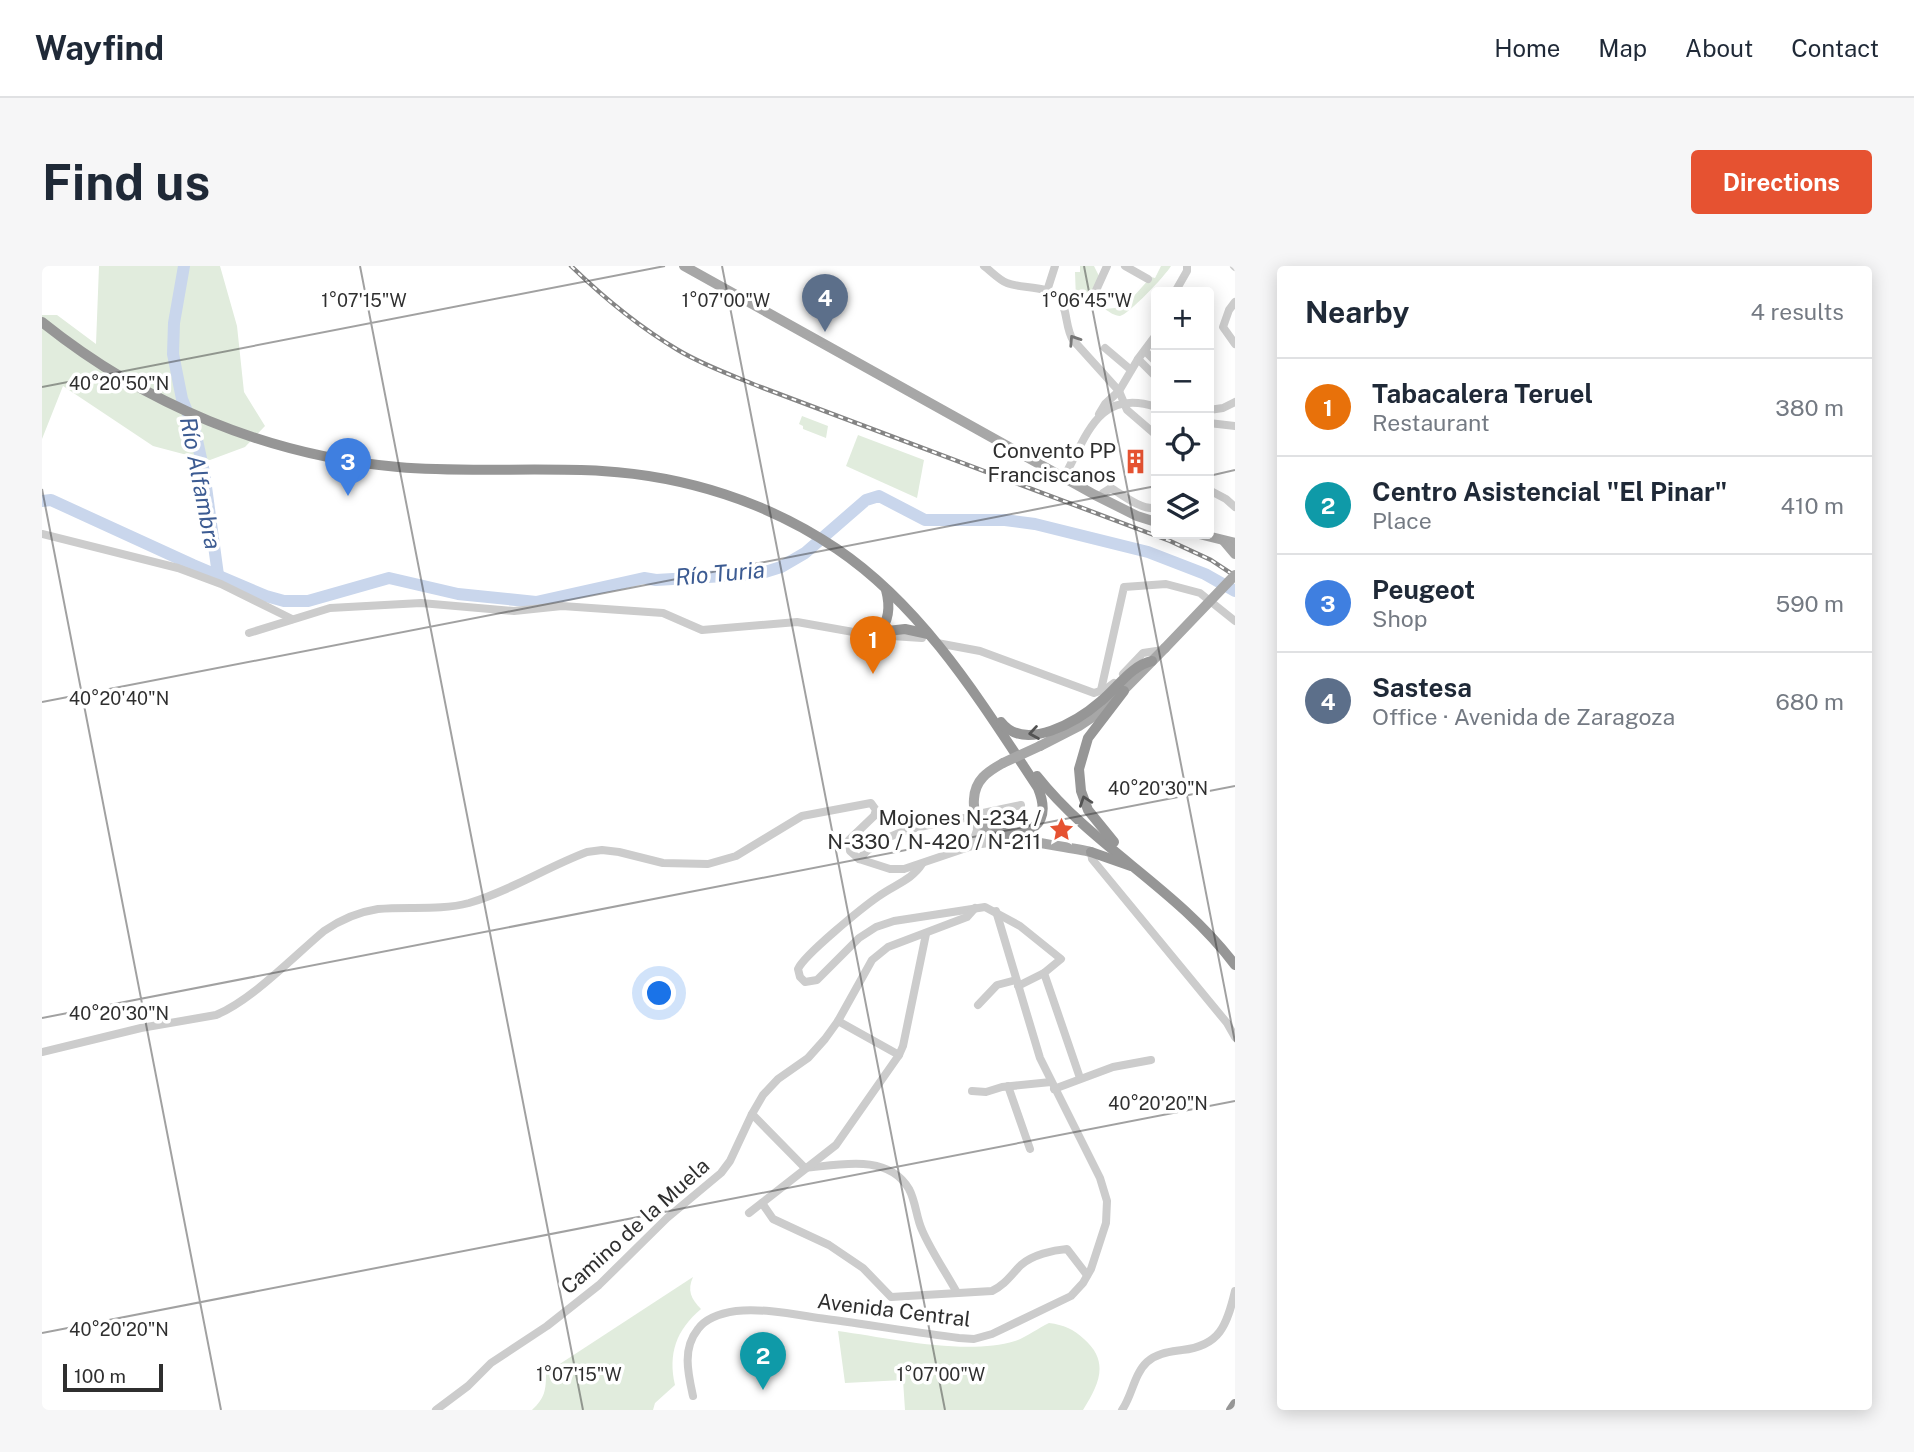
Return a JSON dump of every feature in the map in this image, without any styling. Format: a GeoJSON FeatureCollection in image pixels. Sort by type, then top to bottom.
{"type":"FeatureCollection","features":[{"type":"Feature","properties":{"kind":"highway"},"geometry":{"type":"LineString","coordinates":[[42,321],[93,360],[171,404],[266,442],[351,461],[446,470],[603,471],[655,477],[698,486],[746,501],[809,532],[838,549],[885,587],[933,639],[1038,788],[1043,811],[1040,822],[1027,832],[1012,834],[992,831]]}},
{"type":"Feature","properties":{"kind":"highway"},"geometry":{"type":"LineString","coordinates":[[874,633],[884,627],[888,614],[889,602],[885,587]]}},
{"type":"Feature","properties":{"kind":"highway"},"geometry":{"type":"LineString","coordinates":[[874,633],[914,630],[933,639]]}},
{"type":"Feature","properties":{"kind":"highway"},"geometry":{"type":"LineString","coordinates":[[952,663],[1009,732],[1018,735],[1038,734],[1081,715],[1102,701],[1140,664],[1152,661]]}},
{"type":"Feature","properties":{"kind":"highway"},"geometry":{"type":"LineString","coordinates":[[1123,856],[1118,845],[1088,810],[1081,791],[1079,769],[1088,738],[1124,691]]}},
{"type":"Feature","properties":{"kind":"highway"},"geometry":{"type":"LineString","coordinates":[[1006,739],[1048,790],[1190,914],[1217,941],[1235,965]]}},
{"type":"Feature","properties":{"kind":"highway"},"geometry":{"type":"LineString","coordinates":[[1091,852],[1137,868]]}},
{"type":"Feature","properties":{"kind":"highway"},"geometry":{"type":"LineString","coordinates":[[1231,1410],[1235,1404]]}},
{"type":"Feature","properties":{"kind":"main road"},"geometry":{"type":"LineString","coordinates":[[689,267],[1129,513],[1151,520]]}},
{"type":"Feature","properties":{"kind":"main road"},"geometry":{"type":"LineString","coordinates":[[1214,538],[1235,546]]}},
{"type":"Feature","properties":{"kind":"main road"},"geometry":{"type":"LineString","coordinates":[[1224,541],[1235,554]]}},
{"type":"Feature","properties":{"kind":"main road"},"geometry":{"type":"LineString","coordinates":[[1091,852],[992,831],[979,822],[974,796],[981,779],[1003,763],[1088,721],[1124,691],[1235,575]]}},
{"type":"Feature","properties":{"kind":"street"},"geometry":{"type":"LineString","coordinates":[[985,266],[1005,283],[1057,295],[1068,330],[1081,351],[1119,391],[1127,410],[1151,431]]}},
{"type":"Feature","properties":{"kind":"street"},"geometry":{"type":"LineString","coordinates":[[1046,291],[1055,266]]}},
{"type":"Feature","properties":{"kind":"street"},"geometry":{"type":"LineString","coordinates":[[1093,297],[1107,266]]}},
{"type":"Feature","properties":{"kind":"street"},"geometry":{"type":"LineString","coordinates":[[1125,266],[1147,279]]}},
{"type":"Feature","properties":{"kind":"street"},"geometry":{"type":"LineString","coordinates":[[1179,287],[1188,266]]}},
{"type":"Feature","properties":{"kind":"street"},"geometry":{"type":"LineString","coordinates":[[1235,302],[1223,327],[1235,342]]}},
{"type":"Feature","properties":{"kind":"street"},"geometry":{"type":"LineString","coordinates":[[1228,313],[1235,319]]}},
{"type":"Feature","properties":{"kind":"street"},"geometry":{"type":"LineString","coordinates":[[1064,477],[1104,404],[1119,391],[1151,342]]}},
{"type":"Feature","properties":{"kind":"street"},"geometry":{"type":"LineString","coordinates":[[1105,348],[1131,370]]}},
{"type":"Feature","properties":{"kind":"street"},"geometry":{"type":"LineString","coordinates":[[1145,351],[1151,357]]}},
{"type":"Feature","properties":{"kind":"street"},"geometry":{"type":"LineString","coordinates":[[1138,359],[1151,372]]}},
{"type":"Feature","properties":{"kind":"street"},"geometry":{"type":"LineString","coordinates":[[1098,416],[1124,402],[1151,406]]}},
{"type":"Feature","properties":{"kind":"street"},"geometry":{"type":"LineString","coordinates":[[1214,409],[1235,402]]}},
{"type":"Feature","properties":{"kind":"street"},"geometry":{"type":"LineString","coordinates":[[1134,416],[1142,403]]}},
{"type":"Feature","properties":{"kind":"street"},"geometry":{"type":"LineString","coordinates":[[1214,424],[1235,426]]}},
{"type":"Feature","properties":{"kind":"street"},"geometry":{"type":"LineString","coordinates":[[1102,498],[1103,493],[1111,488],[1151,509]]}},
{"type":"Feature","properties":{"kind":"street"},"geometry":{"type":"LineString","coordinates":[[1214,493],[1235,508]]}},
{"type":"Feature","properties":{"kind":"street"},"geometry":{"type":"LineString","coordinates":[[42,534],[178,568],[221,584],[292,619]]}},
{"type":"Feature","properties":{"kind":"street"},"geometry":{"type":"LineString","coordinates":[[1101,690],[1124,587],[1166,584],[1200,593],[1235,621]]}},
{"type":"Feature","properties":{"kind":"street"},"geometry":{"type":"LineString","coordinates":[[249,633],[330,608],[421,603],[514,611],[562,606],[663,613],[702,630],[797,622],[874,633]]}},
{"type":"Feature","properties":{"kind":"street"},"geometry":{"type":"LineString","coordinates":[[933,639],[980,650],[1094,693],[1110,686],[1143,653],[1164,649]]}},
{"type":"Feature","properties":{"kind":"street"},"geometry":{"type":"LineString","coordinates":[[42,1052],[141,1028],[216,1015],[247,996],[337,922],[378,909],[448,907],[470,903],[587,852],[603,850],[663,863],[708,864],[736,856],[802,816],[871,803],[876,810],[874,816],[849,840],[850,851],[859,859],[890,869],[904,869],[922,864],[985,839],[992,831]]}},
{"type":"Feature","properties":{"kind":"street"},"geometry":{"type":"LineString","coordinates":[[972,845],[979,813],[1021,805]]}},
{"type":"Feature","properties":{"kind":"street"},"geometry":{"type":"LineString","coordinates":[[859,859],[866,850],[888,837],[964,818]]}},
{"type":"Feature","properties":{"kind":"street"},"geometry":{"type":"LineString","coordinates":[[972,845],[1024,839]]}},
{"type":"Feature","properties":{"kind":"street"},"geometry":{"type":"LineString","coordinates":[[1091,852],[1092,859],[1227,1023],[1235,1037]]}},
{"type":"Feature","properties":{"kind":"street"},"geometry":{"type":"LineString","coordinates":[[922,864],[914,875],[881,895],[809,954],[798,969],[800,977],[805,982],[817,980],[859,938],[876,927],[894,921],[985,907],[1020,926],[1061,959],[1044,973],[1017,983],[997,985],[978,1005]]}},
{"type":"Feature","properties":{"kind":"street","name":"Camino de la Muela"},"geometry":{"type":"LineString","coordinates":[[436,1410],[468,1387],[491,1363],[547,1325],[610,1275],[667,1217],[721,1173],[734,1155],[752,1114],[773,1084],[808,1058],[838,1021],[872,960],[888,947],[967,917],[975,908]]}},
{"type":"Feature","properties":{"kind":"street","name":"Avenida Central"},"geometry":{"type":"LineString","coordinates":[[693,1396],[687,1363],[690,1345],[697,1329],[716,1316],[742,1311],[783,1314],[974,1339],[992,1334],[1071,1296],[1087,1275],[1106,1223],[1107,1201],[1100,1178],[1040,1058],[996,911]]}},
{"type":"Feature","properties":{"kind":"street"},"geometry":{"type":"LineString","coordinates":[[749,1213],[836,1145],[899,1055],[926,934]]}},
{"type":"Feature","properties":{"kind":"street"},"geometry":{"type":"LineString","coordinates":[[1044,973],[1080,1078]]}},
{"type":"Feature","properties":{"kind":"street"},"geometry":{"type":"LineString","coordinates":[[838,1021],[899,1055]]}},
{"type":"Feature","properties":{"kind":"street"},"geometry":{"type":"LineString","coordinates":[[972,1091],[986,1092],[1008,1086],[1053,1085],[1151,1060]]}},
{"type":"Feature","properties":{"kind":"street"},"geometry":{"type":"LineString","coordinates":[[1008,1086],[1030,1149]]}},
{"type":"Feature","properties":{"kind":"street"},"geometry":{"type":"LineString","coordinates":[[752,1114],[805,1168]]}},
{"type":"Feature","properties":{"kind":"street"},"geometry":{"type":"LineString","coordinates":[[805,1168],[867,1163],[884,1167],[896,1175],[908,1188],[921,1229],[956,1291]]}},
{"type":"Feature","properties":{"kind":"street"},"geometry":{"type":"LineString","coordinates":[[762,1203],[773,1219],[840,1253],[863,1268],[891,1297],[956,1291],[992,1291],[1002,1286],[1024,1263],[1054,1250],[1067,1249],[1087,1275]]}},
{"type":"Feature","properties":{"kind":"street"},"geometry":{"type":"LineString","coordinates":[[1122,1410],[1147,1362],[1165,1352],[1205,1345],[1216,1337],[1227,1321],[1235,1291]]}},
{"type":"Feature","properties":{"kind":"green space"},"geometry":{"type":"Polygon","coordinates":[[[99,266],[220,266],[237,326],[244,392],[265,426],[245,447],[210,460],[153,446],[63,386],[42,439],[42,315],[57,315],[96,344],[99,266]]]}},
{"type":"Feature","properties":{"kind":"green space"},"geometry":{"type":"Polygon","coordinates":[[[1080,266],[1094,266],[1099,276],[1090,302],[1076,300],[1075,272],[1080,272],[1080,266]]]}},
{"type":"Feature","properties":{"kind":"green space"},"geometry":{"type":"Polygon","coordinates":[[[1161,266],[1171,266],[1147,294],[1124,314],[1116,315],[1105,309],[1124,307],[1151,277],[1155,278],[1161,266]]]}},
{"type":"Feature","properties":{"kind":"green space"},"geometry":{"type":"Polygon","coordinates":[[[802,416],[828,426],[826,438],[803,429],[799,424],[802,416]]]}},
{"type":"Feature","properties":{"kind":"green space"},"geometry":{"type":"Polygon","coordinates":[[[858,435],[924,460],[917,498],[846,466],[858,435]]]}},
{"type":"Feature","properties":{"kind":"green space"},"geometry":{"type":"Polygon","coordinates":[[[693,1277],[691,1294],[701,1309],[685,1325],[676,1343],[673,1363],[675,1385],[655,1403],[653,1410],[532,1410],[544,1393],[546,1373],[693,1277]]]}},
{"type":"Feature","properties":{"kind":"green space"},"geometry":{"type":"Polygon","coordinates":[[[1049,1323],[1064,1326],[1076,1333],[1097,1356],[1097,1382],[1083,1410],[905,1410],[903,1380],[845,1383],[838,1331],[928,1344],[974,1347],[1015,1341],[1049,1323]]]}},
{"type":"Feature","properties":{"kind":"waterway","name":"Río Alfambra"},"geometry":{"type":"LineString","coordinates":[[184,266],[174,323],[173,354],[182,399],[195,431],[204,472],[218,575]]}},
{"type":"Feature","properties":{"kind":"waterway","name":"Río Turia"},"geometry":{"type":"LineString","coordinates":[[42,501],[51,500],[193,565],[284,601],[308,601],[389,578],[458,594],[536,602],[644,578],[656,580],[759,574],[781,567],[805,553],[866,500],[879,496],[925,520],[1005,520],[1035,524],[1148,552],[1205,574],[1235,591]]}},
{"type":"Feature","properties":{"kind":"railway"},"geometry":{"type":"LineString","coordinates":[[571,266],[636,322],[678,350],[707,365],[1170,541],[1211,560],[1235,576]]}},
{"type":"Feature","properties":{"kind":"place","name":"Sastesa"},"geometry":{"type":"Point","coordinates":[825,332]}},
{"type":"Feature","properties":{"kind":"place","name":"Convento PP Franciscanos"},"geometry":{"type":"Point","coordinates":[1136,462]}},
{"type":"Feature","properties":{"kind":"place","name":"Peugeot"},"geometry":{"type":"Point","coordinates":[348,496]}},
{"type":"Feature","properties":{"kind":"place","name":"Tabacalera Teruel"},"geometry":{"type":"Point","coordinates":[873,674]}},
{"type":"Feature","properties":{"kind":"place","name":"Mojones N-234 / N-330 / N-420 / N-211"},"geometry":{"type":"Point","coordinates":[1061,829]}},
{"type":"Feature","properties":{"kind":"place","name":"Centro Asistencial \"El Pinar\""},"geometry":{"type":"Point","coordinates":[763,1390]}}]}
